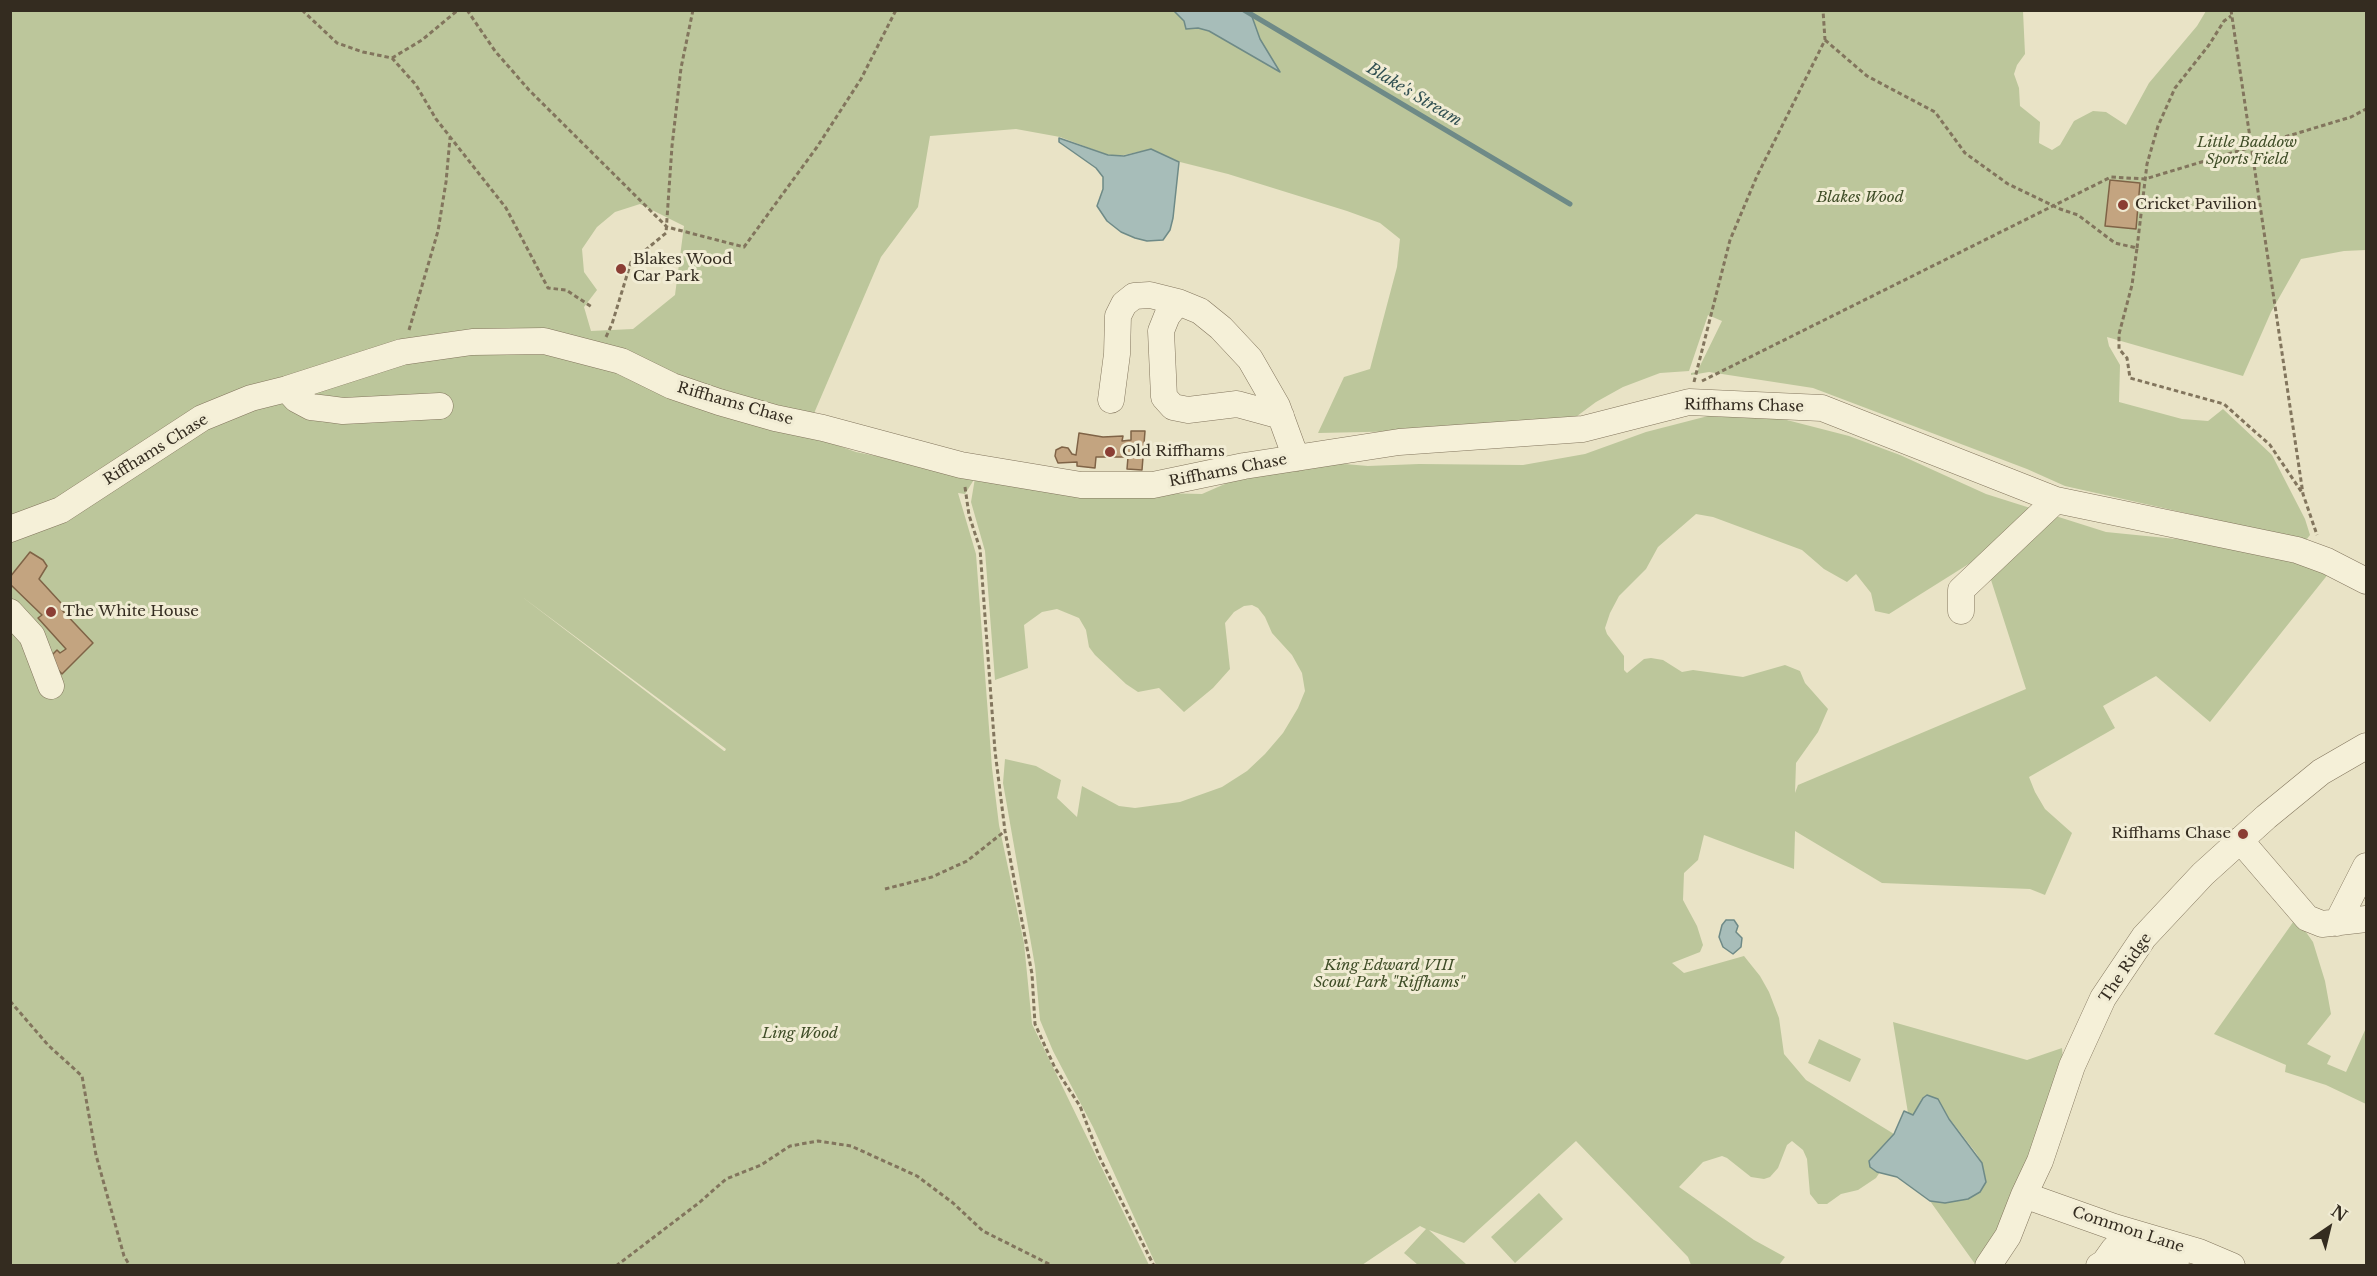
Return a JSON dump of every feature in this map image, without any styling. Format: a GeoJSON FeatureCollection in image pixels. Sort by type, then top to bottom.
{"type":"FeatureCollection","features":[{"type":"Feature","properties":{"kind":"street"},"geometry":{"type":"LineString","coordinates":[[1111,400],[1117,354],[1118,316],[1124,304],[1134,296],[1150,295],[1178,302],[1200,311],[1221,328],[1250,359],[1281,416],[1296,458]]}},
{"type":"Feature","properties":{"kind":"street"},"geometry":{"type":"LineString","coordinates":[[1178,302],[1167,316],[1161,331],[1164,397],[1173,407],[1188,410],[1237,404],[1281,416]]}},
{"type":"Feature","properties":{"kind":"street","name":"Riffhams Chase"},"geometry":{"type":"LineString","coordinates":[[10,529],[62,510],[202,418],[251,398],[287,389],[402,352],[472,342],[544,341],[621,361],[672,386],[719,402],[962,465],[1081,485],[1153,485],[1244,466],[1399,442],[1583,429],[1689,402],[1822,408],[2056,500],[2296,550],[2327,561],[2367,581]]}},
{"type":"Feature","properties":{"kind":"street"},"geometry":{"type":"LineString","coordinates":[[287,389],[296,399],[311,407],[343,411],[440,406]]}},
{"type":"Feature","properties":{"kind":"street"},"geometry":{"type":"LineString","coordinates":[[1961,611],[1961,590],[2056,500]]}},
{"type":"Feature","properties":{"kind":"street"},"geometry":{"type":"LineString","coordinates":[[10,612],[32,636],[51,686]]}},
{"type":"Feature","properties":{"kind":"street","name":"The Ridge"},"geometry":{"type":"LineString","coordinates":[[1988,1266],[2008,1236],[2040,1161],[2072,1066],[2103,998],[2144,937],[2203,874],[2240,840],[2320,772],[2367,746]]}},
{"type":"Feature","properties":{"kind":"street"},"geometry":{"type":"LineString","coordinates":[[2240,840],[2307,918],[2322,924],[2367,919]]}},
{"type":"Feature","properties":{"kind":"street"},"geometry":{"type":"LineString","coordinates":[[2337,923],[2367,866]]}},
{"type":"Feature","properties":{"kind":"street","name":"Common Lane"},"geometry":{"type":"LineString","coordinates":[[2024,1195],[2114,1227],[2183,1260],[2232,1266]]}},
{"type":"Feature","properties":{"kind":"street"},"geometry":{"type":"LineString","coordinates":[[2098,1266],[2104,1263],[2114,1249],[2183,1260]]}},
{"type":"Feature","properties":{"kind":"path"},"geometry":{"type":"LineString","coordinates":[[302,10],[337,43],[363,52],[392,58],[416,85],[435,119],[506,208],[548,288],[566,290],[592,307]]}},
{"type":"Feature","properties":{"kind":"path"},"geometry":{"type":"LineString","coordinates":[[392,58],[422,40],[458,10]]}},
{"type":"Feature","properties":{"kind":"path"},"geometry":{"type":"LineString","coordinates":[[467,10],[495,51],[529,90],[667,227],[744,246],[817,147],[855,89],[896,10]]}},
{"type":"Feature","properties":{"kind":"path"},"geometry":{"type":"LineString","coordinates":[[597,355],[612,324],[631,262],[666,233],[672,146],[681,68],[693,10]]}},
{"type":"Feature","properties":{"kind":"path"},"geometry":{"type":"LineString","coordinates":[[1823,10],[1825,40],[1757,176],[1730,240],[1693,385],[2111,177],[2145,179],[2351,117],[2367,109]]}},
{"type":"Feature","properties":{"kind":"path"},"geometry":{"type":"LineString","coordinates":[[2230,10],[2303,494],[2327,561]]}},
{"type":"Feature","properties":{"kind":"path"},"geometry":{"type":"LineString","coordinates":[[2231,16],[2224,21],[2209,45],[2175,88],[2158,126],[2147,164],[2132,285],[2119,334],[2119,349],[2127,358],[2130,378],[2224,404],[2270,446],[2303,494]]}},
{"type":"Feature","properties":{"kind":"path"},"geometry":{"type":"LineString","coordinates":[[1825,40],[1866,76],[1935,112],[1965,153],[2008,184],[2053,206],[2078,215],[2115,243],[2137,248]]}},
{"type":"Feature","properties":{"kind":"path"},"geometry":{"type":"LineString","coordinates":[[402,352],[438,231],[450,137]]}},
{"type":"Feature","properties":{"kind":"path"},"geometry":{"type":"LineString","coordinates":[[962,465],[969,515],[980,549],[996,751],[1005,831],[1032,974],[1035,1024],[1055,1068],[1080,1106],[1099,1156],[1154,1266]]}},
{"type":"Feature","properties":{"kind":"path"},"geometry":{"type":"LineString","coordinates":[[885,889],[932,877],[967,861],[1005,831]]}},
{"type":"Feature","properties":{"kind":"path"},"geometry":{"type":"LineString","coordinates":[[10,1001],[48,1045],[82,1076],[96,1155],[124,1256],[130,1266]]}},
{"type":"Feature","properties":{"kind":"path"},"geometry":{"type":"LineString","coordinates":[[616,1266],[700,1202],[726,1179],[761,1165],[790,1146],[818,1141],[850,1146],[917,1176],[953,1203],[983,1230],[1053,1266]]}},
{"type":"Feature","properties":{"kind":"green space"},"geometry":{"type":"Polygon","coordinates":[[[10,11],[2023,11],[2025,54],[2014,74],[2019,88],[2020,106],[2040,122],[2039,143],[2052,150],[2060,145],[2074,121],[2093,111],[2106,112],[2126,125],[2149,83],[2197,26],[2206,11],[2366,11],[2366,250],[2344,251],[2301,259],[2271,312],[2243,376],[2107,337],[2109,346],[2120,365],[2119,402],[2182,419],[2208,421],[2223,409],[2272,455],[2305,519],[2310,535],[2306,540],[2065,486],[2027,469],[1813,388],[1709,372],[1691,375],[1697,372],[1722,321],[1708,315],[1689,371],[1660,373],[1623,387],[1596,402],[1569,422],[1552,428],[1318,433],[1344,377],[1370,369],[1397,267],[1400,239],[1380,223],[1228,174],[1180,162],[1151,149],[1124,155],[1108,155],[1060,137],[1016,129],[930,136],[918,207],[881,257],[815,411],[808,435],[856,452],[976,476],[1160,493],[1202,494],[1243,476],[1333,463],[1368,466],[1523,465],[1585,454],[1646,432],[1708,416],[1779,418],[1849,436],[1900,455],[1986,494],[2106,532],[2226,544],[2280,555],[2329,573],[2210,722],[2156,676],[2103,706],[2115,728],[2029,777],[2045,809],[2072,833],[2045,895],[2030,889],[1882,883],[1795,831],[1794,869],[1704,835],[1698,860],[1684,873],[1683,900],[1697,926],[1703,945],[1700,952],[1672,963],[1684,973],[1744,956],[1769,992],[1779,1018],[1784,1054],[1806,1080],[1894,1134],[1869,1160],[1871,1167],[1880,1172],[1876,1178],[1858,1190],[1841,1194],[1827,1204],[1818,1204],[1810,1194],[1807,1159],[1803,1150],[1792,1141],[1787,1145],[1778,1168],[1770,1177],[1764,1179],[1751,1177],[1722,1156],[1703,1162],[1679,1187],[1754,1240],[1785,1257],[1779,1265],[1691,1265],[1688,1257],[1576,1141],[1464,1243],[1429,1230],[1467,1265],[1418,1265],[1404,1253],[1426,1229],[1420,1226],[1362,1265],[1156,1265],[1093,1127],[1053,1051],[1040,1020],[1035,966],[1003,783],[1005,759],[1036,766],[1061,780],[1057,798],[1077,817],[1082,786],[1119,806],[1135,808],[1180,802],[1222,787],[1247,771],[1265,754],[1283,733],[1298,708],[1305,691],[1302,673],[1292,655],[1272,633],[1258,608],[1252,605],[1244,606],[1234,612],[1225,623],[1230,669],[1213,688],[1184,712],[1159,688],[1138,692],[1126,684],[1089,647],[1086,630],[1079,618],[1057,609],[1042,612],[1024,625],[1028,668],[995,680],[985,551],[971,502],[975,478],[965,494],[958,493],[976,554],[992,768],[999,825],[1024,943],[1032,1024],[1149,1265],[11,1265],[10,11]],[[640,204],[615,212],[597,227],[582,249],[584,272],[597,290],[584,307],[591,331],[633,329],[675,295],[684,226],[640,204]],[[1696,514],[1658,547],[1646,569],[1619,596],[1605,628],[1624,656],[1624,670],[1627,673],[1644,659],[1651,658],[1663,660],[1682,672],[1693,670],[1743,677],[1785,665],[1800,671],[1805,683],[1828,709],[1818,732],[1796,763],[1795,793],[1798,785],[2026,689],[1983,555],[1889,614],[1875,611],[1871,593],[1856,574],[1847,582],[1824,569],[1802,550],[1713,517],[1696,514]],[[521,596],[724,751],[726,749],[521,596]]]}},
{"type":"Feature","properties":{"kind":"green space"},"geometry":{"type":"Polygon","coordinates":[[[2296,918],[2313,942],[2325,981],[2331,1014],[2307,1044],[2331,1056],[2327,1064],[2346,1072],[2366,1028],[2366,1104],[2326,1085],[2285,1072],[2286,1065],[2214,1034],[2296,918]]]}},
{"type":"Feature","properties":{"kind":"green space"},"geometry":{"type":"Polygon","coordinates":[[[1893,1022],[2027,1060],[2062,1048],[2065,1085],[2023,1192],[1975,1264],[1930,1201],[1980,1192],[1986,1181],[1982,1163],[1937,1099],[1927,1095],[1922,1098],[1913,1115],[1908,1113],[1893,1022]]]}},
{"type":"Feature","properties":{"kind":"green space"},"geometry":{"type":"Polygon","coordinates":[[[1819,1039],[1861,1059],[1850,1082],[1808,1063],[1819,1039]]]}},
{"type":"Feature","properties":{"kind":"green space"},"geometry":{"type":"Polygon","coordinates":[[[1539,1193],[1563,1219],[1515,1263],[1491,1237],[1539,1193]]]}},
{"type":"Feature","properties":{"kind":"water"},"geometry":{"type":"Polygon","coordinates":[[[1174,11],[1250,11],[1260,39],[1280,72],[1209,31],[1198,28],[1186,29],[1184,21],[1174,11]]]}},
{"type":"Feature","properties":{"kind":"water"},"geometry":{"type":"Polygon","coordinates":[[[1059,138],[1108,155],[1124,156],[1151,149],[1179,162],[1173,218],[1170,230],[1163,240],[1147,241],[1135,238],[1121,232],[1107,221],[1097,206],[1103,189],[1103,177],[1096,168],[1059,142],[1059,138]]]}},
{"type":"Feature","properties":{"kind":"water"},"geometry":{"type":"Polygon","coordinates":[[[1726,920],[1734,920],[1738,926],[1736,932],[1742,938],[1741,947],[1733,954],[1723,947],[1719,937],[1726,920]]]}},
{"type":"Feature","properties":{"kind":"water"},"geometry":{"type":"Polygon","coordinates":[[[1927,1095],[1938,1099],[1949,1119],[1982,1163],[1986,1182],[1980,1192],[1968,1199],[1945,1203],[1930,1201],[1897,1177],[1877,1172],[1870,1167],[1869,1161],[1894,1134],[1904,1111],[1913,1115],[1927,1095]]]}},
{"type":"Feature","properties":{"kind":"building","name":"Cricket Pavilion"},"geometry":{"type":"Polygon","coordinates":[[[2110,180],[2140,183],[2136,229],[2105,226],[2110,180]]]}},
{"type":"Feature","properties":{"kind":"building","name":"Old Riffhams"},"geometry":{"type":"Polygon","coordinates":[[[1131,431],[1145,431],[1142,470],[1127,469],[1128,457],[1096,457],[1095,468],[1077,466],[1077,462],[1058,463],[1055,456],[1056,450],[1062,447],[1068,448],[1072,454],[1076,455],[1079,433],[1103,437],[1123,436],[1122,441],[1131,440],[1131,431]]]}},
{"type":"Feature","properties":{"kind":"building","name":"The White House"},"geometry":{"type":"Polygon","coordinates":[[[30,552],[43,560],[47,566],[39,579],[61,603],[61,609],[93,643],[62,674],[48,659],[57,650],[60,653],[66,649],[38,618],[42,615],[11,585],[10,577],[30,552]]]}},
{"type":"Feature","properties":{"kind":"waterway","name":"Blake's Stream"},"geometry":{"type":"LineString","coordinates":[[1244,10],[1570,204]]}},
{"type":"Feature","properties":{"kind":"place","name":"Cricket Pavilion"},"geometry":{"type":"Point","coordinates":[2123,205]}},
{"type":"Feature","properties":{"kind":"place","name":"Blakes Wood Car Park"},"geometry":{"type":"Point","coordinates":[621,269]}},
{"type":"Feature","properties":{"kind":"place","name":"Old Riffhams"},"geometry":{"type":"Point","coordinates":[1110,452]}},
{"type":"Feature","properties":{"kind":"place","name":"The White House"},"geometry":{"type":"Point","coordinates":[51,612]}},
{"type":"Feature","properties":{"kind":"place","name":"Riffhams Chase"},"geometry":{"type":"Point","coordinates":[2243,834]}},
{"type":"Feature","properties":{"kind":"park label","name":"Little Baddow Sports Field"},"geometry":{"type":"Point","coordinates":[2247,152]}},
{"type":"Feature","properties":{"kind":"park label","name":"Blakes Wood"},"geometry":{"type":"Point","coordinates":[1860,198]}},
{"type":"Feature","properties":{"kind":"park label","name":"King Edward VIII Scout Park \"Riffhams\""},"geometry":{"type":"Point","coordinates":[1389,974]}},
{"type":"Feature","properties":{"kind":"park label","name":"Ling Wood"},"geometry":{"type":"Point","coordinates":[800,1034]}}]}
